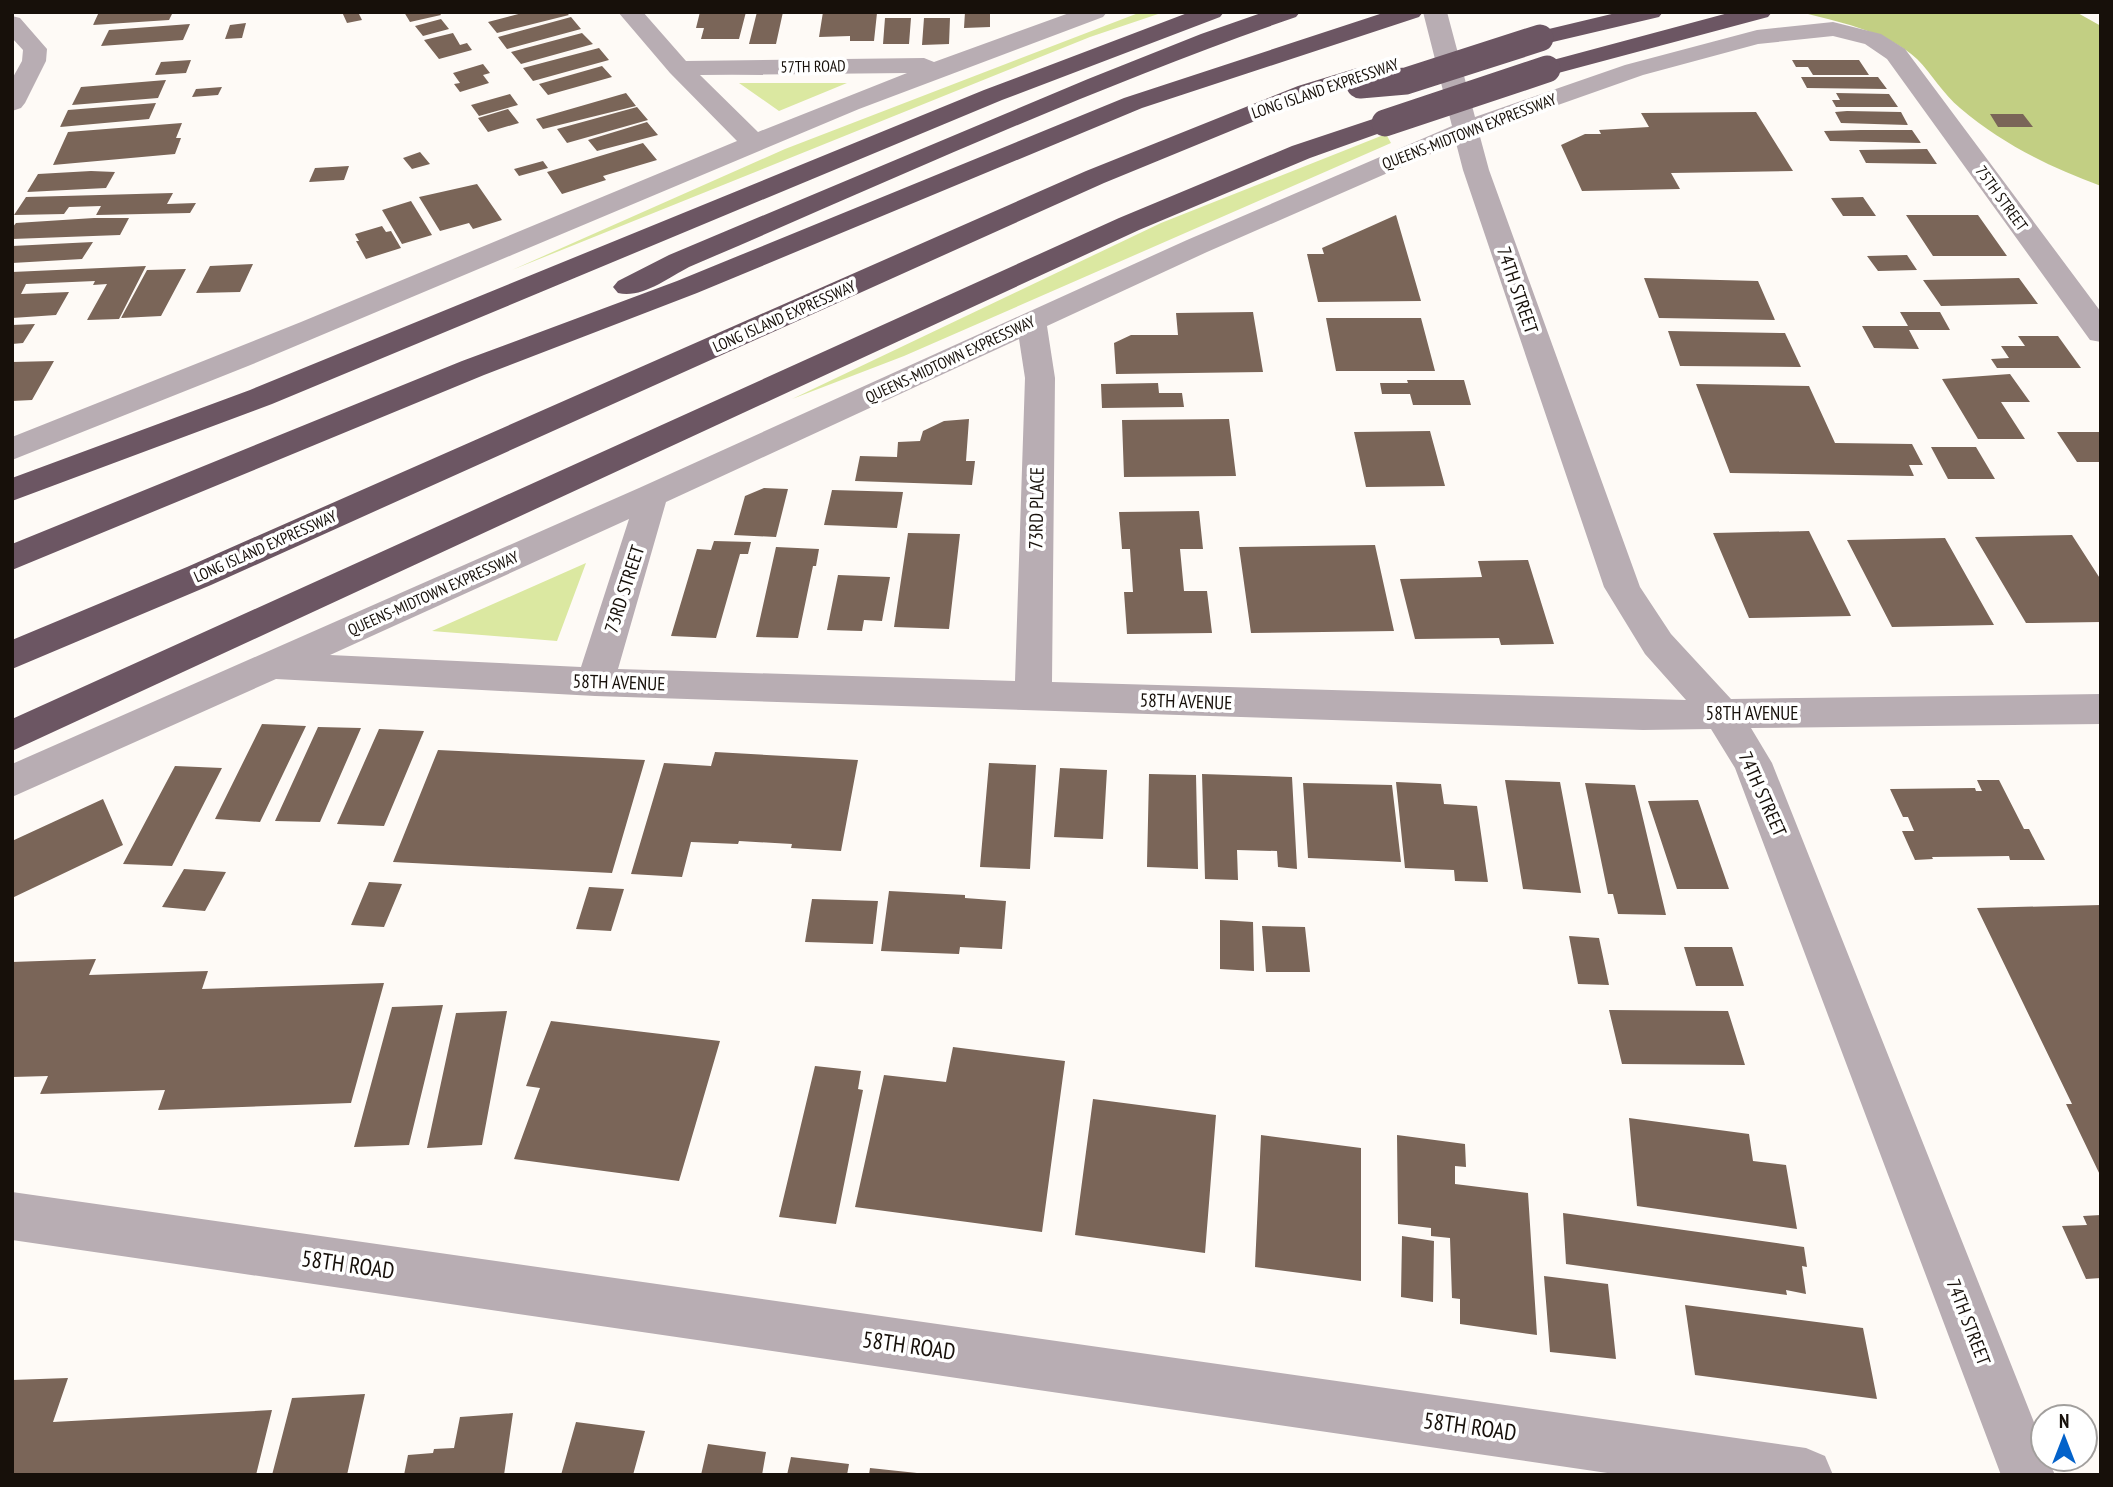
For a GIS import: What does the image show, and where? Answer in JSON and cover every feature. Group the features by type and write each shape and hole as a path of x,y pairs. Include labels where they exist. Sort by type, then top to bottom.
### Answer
{"highway":[{"path":"12,490 285,387 1016,86 1212,12"},
{"path":"473,368 679,261 1109,79 1209,39 1288,12"},
{"path":"12,558 473,368 687,287 1133,103 1411,12"},
{"path":"1538,29 1568,12"},
{"path":"1538,29 1651,12"},
{"path":"12,736 1129,224 1290,157 1547,69 1760,12"},
{"name":"LONG ISLAND EXPRESSWAY","path":"12,655 199,576 1094,177 1307,91 1358,80 1406,81 1538,29"}],"street":[{"path":"630,12 680,68 754,143"},
{"path":"12,449 301,334 754,143 947,65 1032,23 1095,12"},
{"name":"74TH STREET","path":"1435,12 1464,130 1480,182 1622,587 1658,644 1720,712 1753,762 2028,1475"},
{"path":"12,23 35,49 34,61 12,103"},
{"name":"QUEENS-MIDTOWN EXPRESSWAY","path":"12,780 651,496 1031,321 1464,130 1634,70 1757,37 1833,29 1873,39 1896,54 1904,63"},
{"name":"75TH STREET","path":"1904,63 2101,333"},
{"name":"57TH ROAD","path":"680,68 947,65"},
{"name":"73RD PLACE","path":"1031,321 1040,378 1033,696"},
{"name":"73RD STREET","path":"594,682 644,528 651,496"},
{"name":"58TH AVENUE","path":"271,666 594,682 1605,714 2101,709"},
{"name":"58TH ROAD","path":"12,1216 1805,1475"}],"green space":[{"path":"1141,12 1164,12 1090,37 512,270 785,149"},
{"path":"2076,12 2101,26 2101,186 2063,171 1993,133 1954,102 1917,59 1893,42 1866,30 1808,14"},
{"path":"739,83 847,83 779,111"},
{"path":"1386,134 1391,143 904,356 792,399 1161,223"},
{"path":"586,563 557,641 432,631"}],"building":[{"path":"99,12 173,12 169,20 93,25"},
{"path":"342,12 358,12 362,20 347,23"},
{"path":"404,12 439,12 441,15 410,22"},
{"path":"526,12 566,12 569,15 497,33 488,22"},
{"path":"700,12 746,12 739,39 701,39 704,28 696,28"},
{"path":"757,12 783,12 776,44 749,44"},
{"path":"823,12 877,13 874,41 850,41 850,36 819,37"},
{"path":"965,12 990,12 990,27 964,28"},
{"path":"571,17 581,29 507,49 498,37"},
{"path":"885,18 911,18 909,44 883,44"},
{"path":"924,18 950,18 949,44 922,45"},
{"path":"441,19 449,29 423,36 415,26"},
{"path":"246,23 242,38 225,39 230,25"},
{"path":"190,24 183,40 101,46 109,30"},
{"path":"453,33 460,45 467,43 472,50 439,59 424,40"},
{"path":"582,33 593,44 521,64 511,52"},
{"path":"599,48 609,60 533,81 523,68"},
{"path":"191,60 186,73 155,75 161,62"},
{"path":"1792,60 1859,60 1869,75 1813,75 1808,67 1796,67"},
{"path":"483,64 490,73 483,75 489,83 460,92 454,84 460,83 453,73"},
{"path":"602,66 612,77 548,95 539,84"},
{"path":"1801,77 1878,77 1887,89 1807,88"},
{"path":"166,80 158,98 72,105 81,87"},
{"path":"222,87 218,95 192,97 196,89"},
{"path":"626,93 636,106 543,129 536,119"},
{"path":"1836,93 1889,94 1898,107 1836,107 1832,100 1840,100"},
{"path":"510,94 518,105 479,116 471,105"},
{"path":"156,103 149,119 60,127 68,110"},
{"path":"637,107 648,120 567,143 557,129"},
{"path":"508,109 519,123 488,132 478,118"},
{"path":"1756,112 1793,171 1671,173 1680,189 1582,191 1561,145 1585,134 1601,134 1599,130 1649,127 1641,113"},
{"path":"1835,112 1901,112 1908,125 1841,123"},
{"path":"1990,114 2023,114 2033,127 1998,127"},
{"path":"647,122 658,135 597,151 588,140"},
{"path":"182,123 176,138 181,138 175,154 53,165 68,132"},
{"path":"1912,130 1921,143 1830,141 1824,131"},
{"path":"643,143 657,160 603,176 606,180 562,194 547,172"},
{"path":"1927,149 1937,164 1866,163 1859,150"},
{"path":"420,152 430,164 412,169 403,158"},
{"path":"543,161 548,168 519,176 514,169"},
{"path":"349,166 344,180 309,182 315,168"},
{"path":"115,172 106,188 27,192 38,174"},
{"path":"477,184 502,220 473,229 469,223 440,231 419,197"},
{"path":"173,193 167,204 196,203 190,213 96,215 101,206 69,207 64,214 14,215 26,197"},
{"path":"1863,197 1876,216 1843,216 1831,198"},
{"path":"411,201 432,235 402,244 382,210"},
{"path":"1396,215 1421,301 1318,302 1307,254 1324,254 1322,248"},
{"path":"1906,215 1978,215 2007,256 1933,256"},
{"path":"129,218 120,235 12,239 12,228 16,223"},
{"path":"382,226 386,232 391,231 401,248 366,259 355,234"},
{"path":"93,242 82,259 12,263 12,246"},
{"path":"1907,255 1917,270 1878,271 1867,256"},
{"path":"253,264 240,292 196,293 210,266"},
{"path":"146,266 119,319 87,320 107,284 93,285 95,281 26,284 21,294 69,292 56,315 12,318 12,272"},
{"path":"186,269 161,316 121,318 147,270"},
{"path":"1644,278 1758,281 1775,320 1659,318"},
{"path":"2019,278 2038,304 1941,306 1923,280"},
{"path":"1253,312 1263,372 1116,374 1114,343 1131,335 1178,335 1176,313"},
{"path":"1900,312 1940,312 1950,330 1909,330 1919,349 1874,348 1862,326 1908,326"},
{"path":"1326,318 1421,318 1435,371 1336,371"},
{"path":"35,324 23,343 12,344 12,325"},
{"path":"1668,331 1785,333 1801,367 1680,366"},
{"path":"2018,336 2058,336 2081,368 1997,368 1991,359 2009,358 2001,346 2025,346"},
{"path":"54,361 32,400 12,401 12,362"},
{"path":"2010,374 2030,402 2001,402 2025,439 1978,439 1942,379"},
{"path":"1407,380 1464,380 1471,405 1413,405 1410,394 1382,394 1380,383 1408,383"},
{"path":"1158,383 1159,393 1182,393 1184,407 1102,408 1101,384"},
{"path":"1696,384 1809,386 1835,443 1912,444 1923,465 1909,465 1914,476 1730,473"},
{"path":"969,419 966,461 975,461 972,485 855,481 860,456 897,457 898,442 920,441 923,431 944,421"},
{"path":"1229,419 1236,476 1124,477 1122,420"},
{"path":"1430,431 1445,486 1366,487 1354,432"},
{"path":"2057,432 2101,432 2101,462 2077,462"},
{"path":"1931,447 1976,447 1995,479 1948,479"},
{"path":"764,488 788,489 776,537 734,535 745,496"},
{"path":"832,490 903,492 897,528 824,525"},
{"path":"1199,511 1203,549 1180,549 1184,591 1207,591 1212,633 1127,634 1124,592 1133,592 1130,549 1122,549 1119,512"},
{"path":"1809,531 1851,616 1749,618 1713,533"},
{"path":"908,533 960,534 949,629 894,627"},
{"path":"2072,535 2101,580 2101,622 2026,623 1975,537"},
{"path":"1945,538 1994,625 1892,627 1847,540"},
{"path":"714,541 751,542 748,554 740,554 716,638 671,636 697,549 711,550"},
{"path":"1375,545 1394,631 1251,633 1239,547"},
{"path":"776,547 819,549 798,638 756,637"},
{"path":"1528,560 1554,644 1501,645 1499,638 1415,639 1400,579 1482,577 1478,561"},
{"path":"838,575 890,577 882,621 864,620 862,631 827,630"},
{"path":"262,724 306,726 260,822 215,819"},
{"path":"318,727 361,728 320,822 275,821"},
{"path":"379,729 424,731 384,826 337,824"},
{"path":"438,750 645,760 612,873 393,862"},
{"path":"715,752 858,760 841,851 791,848 792,844 691,842 682,877 631,874 664,763 711,766"},
{"path":"989,763 1036,765 1030,869 980,867"},
{"path":"175,766 222,768 172,866 123,864"},
{"path":"1060,768 1107,770 1103,839 1054,837"},
{"path":"1149,774 1196,775 1198,869 1147,867"},
{"path":"1202,774 1292,777 1297,869 1278,867 1277,851 1237,850 1238,880 1205,879"},
{"path":"1505,780 1560,782 1581,893 1523,889"},
{"path":"1977,780 1999,780 2024,829 2029,829 2045,860 2010,860 2009,856 1932,857 1933,859 1915,860 1902,831 1914,831 1908,817 1903,817 1890,789 1975,788 1976,791 1982,791"},
{"path":"1396,782 1441,784 1444,804 1477,806 1488,882 1455,881 1454,870 1405,868"},
{"path":"1303,783 1392,785 1401,862 1308,858"},
{"path":"1585,783 1635,785 1666,915 1618,914 1613,894 1608,894"},
{"path":"103,799 123,845 12,898 12,841"},
{"path":"1698,800 1729,889 1677,889 1648,801"},
{"path":"184,869 226,872 205,911 162,907"},
{"path":"369,882 402,884 384,927 351,925"},
{"path":"589,887 624,889 611,931 576,929"},
{"path":"889,891 965,895 965,898 1006,901 1002,949 960,947 959,954 881,951"},
{"path":"812,899 878,901 873,944 805,942"},
{"path":"2101,905 2101,1177 2066,1104 2072,1104 1977,908"},
{"path":"1220,920 1253,922 1254,971 1220,969"},
{"path":"1262,926 1305,927 1310,972 1266,972"},
{"path":"1569,936 1599,938 1609,985 1578,984"},
{"path":"1684,947 1732,947 1744,986 1696,986"},
{"path":"96,959 89,975 208,971 202,989 384,983 351,1103 158,1110 165,1090 40,1094 48,1076 12,1077 12,962"},
{"path":"443,1005 409,1145 354,1147 392,1007"},
{"path":"1609,1010 1728,1011 1745,1065 1622,1064"},
{"path":"507,1011 482,1145 427,1148 456,1013"},
{"path":"551,1021 720,1041 679,1181 514,1159 540,1088 526,1086"},
{"path":"953,1047 1065,1061 1042,1232 855,1207 884,1075 946,1082"},
{"path":"815,1066 861,1071 858,1089 863,1090 836,1224 779,1217"},
{"path":"1093,1099 1216,1115 1205,1253 1075,1235"},
{"path":"1629,1118 1749,1134 1753,1161 1786,1165 1797,1229 1637,1206"},
{"path":"1261,1135 1361,1148 1361,1281 1255,1267"},
{"path":"1397,1135 1465,1144 1466,1167 1455,1166 1455,1184 1528,1193 1537,1335 1460,1324 1460,1299 1452,1298 1450,1238 1431,1236 1431,1228 1398,1224"},
{"path":"1563,1213 1804,1247 1807,1267 1802,1266 1806,1294 1786,1290 1787,1295 1566,1264"},
{"path":"2101,1215 2101,1278 2086,1279 2062,1226 2087,1225 2083,1216"},
{"path":"1402,1236 1434,1241 1433,1302 1401,1297"},
{"path":"1544,1276 1608,1284 1616,1359 1550,1352"},
{"path":"1685,1305 1863,1328 1877,1399 1695,1375"},
{"path":"68,1378 53,1422 272,1410 256,1475 12,1475 12,1380"},
{"path":"365,1394 347,1475 272,1475 292,1398"},
{"path":"513,1413 504,1475 404,1475 408,1455 454,1448 460,1417"},
{"path":"576,1422 645,1431 633,1475 561,1475"},
{"path":"708,1444 766,1452 762,1475 701,1475"},
{"path":"791,1457 849,1464 847,1475 787,1475"},
{"path":"870,1468 917,1473 917,1475 869,1475"}]}
